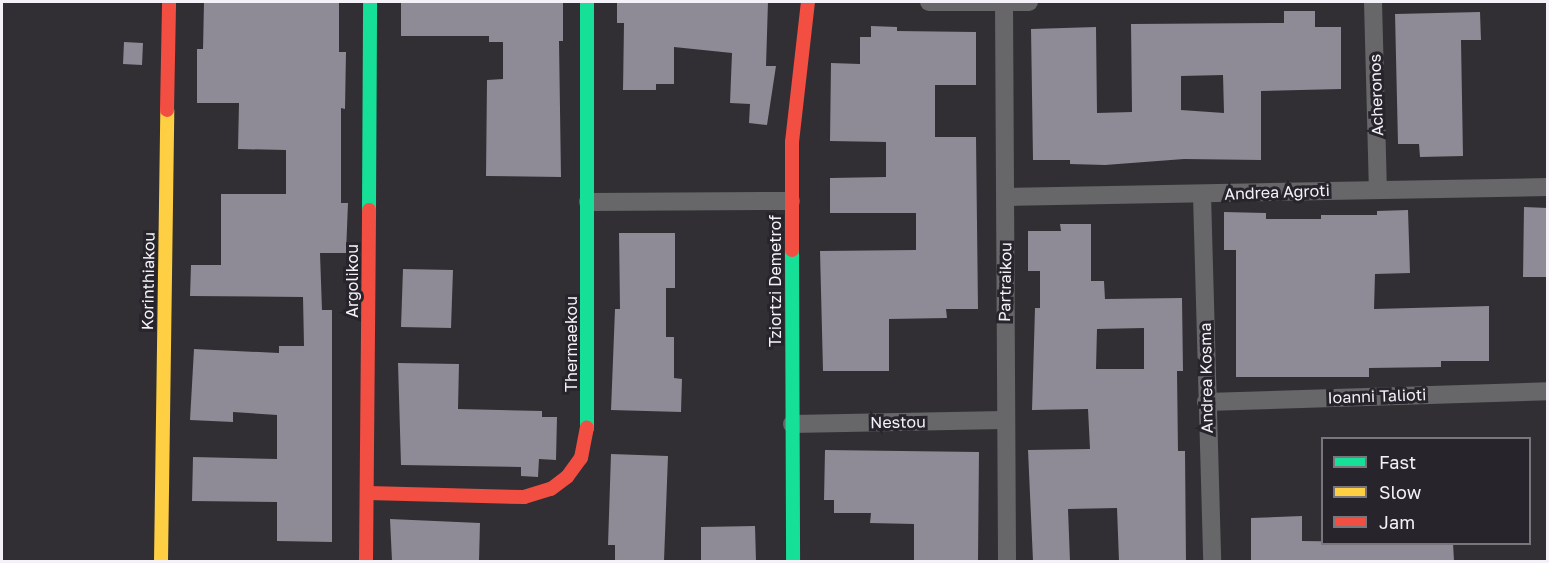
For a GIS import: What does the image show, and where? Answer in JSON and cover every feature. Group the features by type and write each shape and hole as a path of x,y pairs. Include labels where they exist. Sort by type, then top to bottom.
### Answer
{"street":[{"name":"Korinthiakou","path":"161,561 169,2"},
{"name":"Argolikou","path":"366,561 370,2"},
{"name":"Thermaekou","path":"368,493 524,497 551,489 567,477 581,458 587,438 587,2"},
{"name":"Tziortzi Demetrof","path":"793,561 792,142 808,2"},
{"path":"929,2 1029,2"},
{"name":"Partraikou","path":"1004,2 1006,197 1004,420 1007,561"},
{"name":"Acheronos","path":"1373,2 1378,189"},
{"name":"Andrea Agroti","path":"1006,197 1548,187"},
{"name":"Andrea Kosma","path":"1202,195 1212,561"},
{"path":"588,202 791,201"},
{"name":"Ioanni Talioti","path":"1206,402 1548,391"},
{"name":"Nestou","path":"792,424 1004,420"}],"building":[{"path":"204,2 339,2 339,52 346,52 345,109 341,108 341,203 348,203 346,253 320,253 322,310 332,310 332,542 277,541 277,502 192,501 193,457 277,459 277,415 233,412 233,422 190,420 194,349 279,353 279,346 304,346 303,297 190,296 191,265 221,265 221,194 286,194 286,150 238,149 239,103 197,103 197,49 203,49"},
{"path":"401,2 563,2 563,41 559,41 561,177 486,176 487,80 503,79 503,42 489,42 489,36 401,36"},
{"path":"617,2 768,2 766,66 776,66 767,125 749,123 750,104 730,103 732,53 674,47 674,84 656,84 656,90 623,90 624,23 617,23"},
{"path":"1284,11 1315,11 1315,27 1341,27 1341,89 1261,91 1261,160 1184,159 1105,165 1070,164 1070,160 1033,160 1031,29 1096,27 1097,113 1132,112 1131,24 1284,23","holes":["1223,75 1224,113 1181,110 1181,76"]},
{"path":"1480,12 1481,40 1461,40 1463,156 1420,157 1419,144 1398,144 1395,14"},
{"path":"871,26 897,27 897,31 976,32 976,85 935,85 935,137 976,137 978,309 946,309 947,318 889,319 889,371 823,371 820,251 916,250 916,213 830,213 830,178 886,177 886,142 830,141 831,63 860,64 860,37 871,37"},
{"path":"124,42 143,43 142,65 123,64"},
{"path":"1524,207 1548,208 1548,277 1523,277"},
{"path":"1408,210 1410,273 1375,274 1374,309 1489,306 1489,361 1441,361 1441,367 1369,368 1369,377 1236,377 1236,250 1224,250 1224,212 1266,213 1266,219 1321,219 1321,215 1377,215 1377,211"},
{"path":"1060,224 1091,224 1091,281 1104,281 1105,299 1182,298 1183,371 1177,371 1178,451 1185,451 1186,561 1119,561 1117,508 1068,509 1070,561 1033,561 1028,450 1090,449 1088,409 1032,410 1035,308 1040,308 1040,271 1028,271 1028,231 1061,231","holes":["1144,328 1144,369 1096,369 1097,329"]},
{"path":"619,233 675,233 675,288 666,288 666,337 674,337 674,378 682,379 681,412 611,410 615,309 620,309"},
{"path":"403,269 453,270 451,328 401,327"},
{"path":"398,363 459,364 458,409 542,411 542,417 557,417 556,460 539,459 538,477 521,476 521,467 401,465"},
{"path":"825,450 979,452 978,561 914,561 914,524 870,523 871,513 834,513 834,500 824,500"},
{"path":"611,454 668,456 664,561 615,561 615,545 608,545"},
{"path":"1302,516 1302,541 1321,541 1321,545 1453,545 1454,561 1251,561 1251,518"},
{"path":"390,519 480,523 479,561 392,561"},
{"path":"755,526 756,561 701,561 701,527"}],"traffic: fast":[{"path":"369,210 370,2"},
{"path":"587,2 587,428"},
{"path":"792,250 793,562"}],"traffic: slow":[{"path":"161,562 167,110"}],"traffic: jam":[{"path":"167,110 169,2"},
{"path":"792,250 792,142 808,2"},
{"path":"366,562 369,210"},
{"path":"368,493 524,497 551,489 567,477 581,458 587,428"}]}
